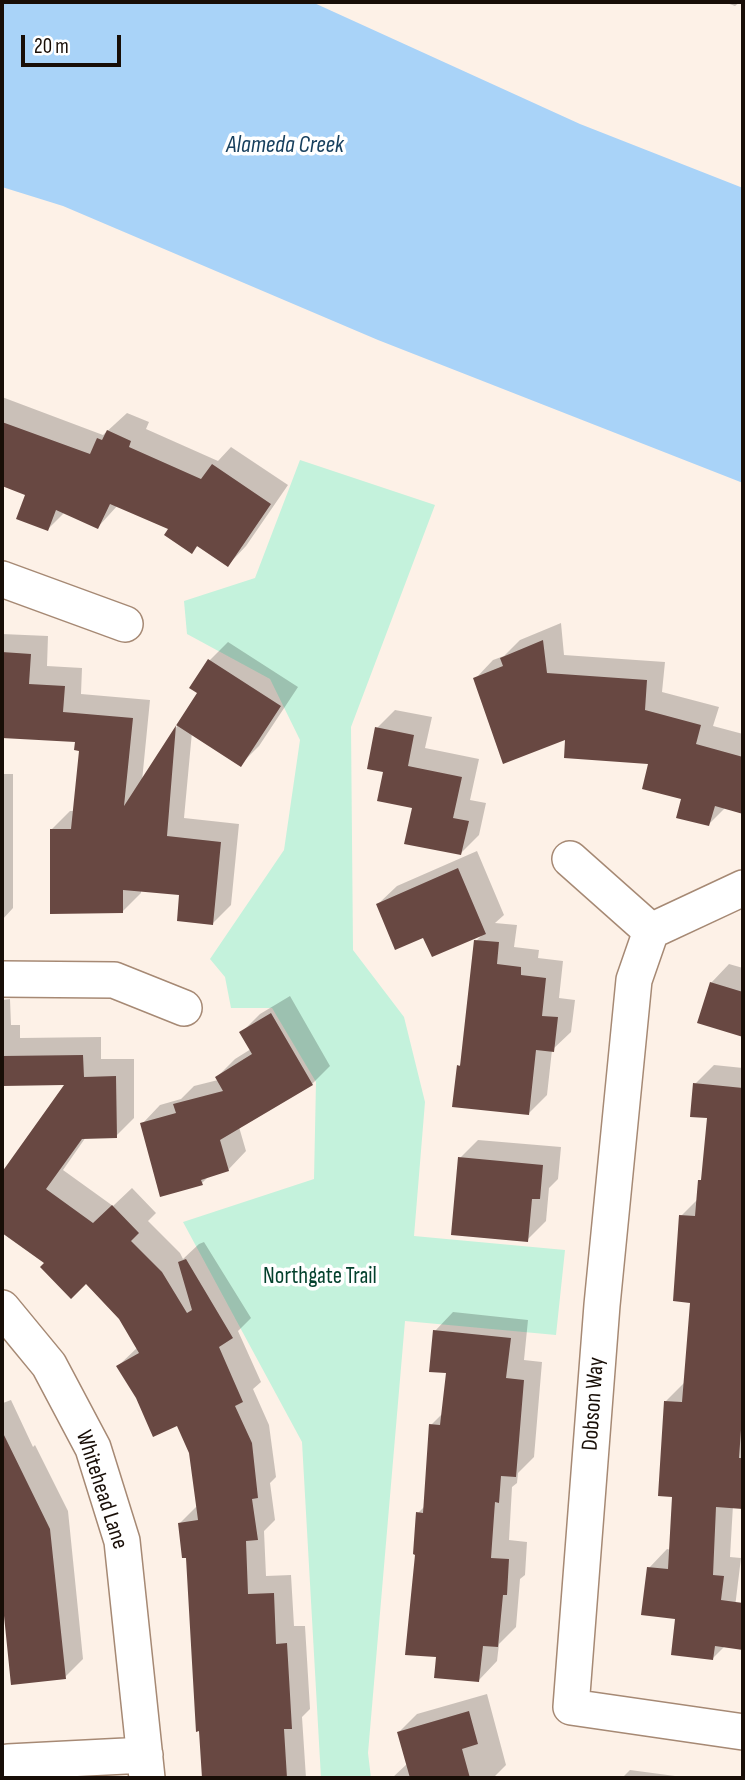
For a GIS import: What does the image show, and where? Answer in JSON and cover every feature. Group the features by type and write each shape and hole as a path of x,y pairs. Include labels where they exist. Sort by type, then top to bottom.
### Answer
{"street":[{"path":"2,579 125,624"},
{"path":"570,859 651,931 743,888"},
{"name":"Dobson Way","path":"651,931 634,980 602,1306 570,1707 743,1732"},
{"path":"2,979 114,980 184,1008"},
{"name":"Whitehead Lane","path":"2,1308 49,1364 93,1448 122,1541 146,1766"},
{"path":"8,1762 146,1766"}],"green space":[{"name":"Northgate Trail","path":"300,460 435,505 351,727 353,950 404,1017 425,1102 414,1236 565,1250 556,1335 405,1321 368,1753 371,1778 321,1778 302,1442 183,1222 314,1179 316,1082 272,1008 231,1008 225,977 210,959 284,850 300,740 270,679 187,634 184,601 255,578"}],"water":[{"name":"Alameda Creek","path":"2,2 312,2 580,124 743,188 743,483 378,340 63,206 2,187"}],"building":[{"path":"2,422 90,454 97,438 102,440 107,430 131,441 129,447 201,479 212,464 271,504 228,567 197,546 192,554 164,535 168,529 110,504 98,529 56,510 48,531 16,519 25,495 2,486"},
{"path":"543,640 547,673 647,680 645,710 701,725 696,744 743,757 743,814 715,806 709,826 676,818 681,799 642,789 648,764 564,758 565,740 503,764 473,678 503,666 500,658"},
{"path":"2,652 31,654 29,684 65,686 63,712 133,718 124,806 176,726 167,836 221,842 213,925 177,921 179,895 123,890 123,913 50,914 50,829 71,829 79,751 74,750 75,742 2,738"},
{"path":"208,659 281,706 241,767 176,725 197,693 189,688"},
{"path":"375,727 414,735 408,766 462,777 453,818 469,821 461,855 404,844 412,808 377,801 383,772 367,769"},
{"path":"458,868 486,934 432,957 423,938 395,950 376,904"},
{"path":"474,940 499,942 497,964 521,967 521,975 546,978 542,1016 558,1017 554,1052 536,1050 529,1115 452,1107 457,1065 460,1066"},
{"path":"710,982 743,992 743,1037 697,1023"},
{"path":"271,1013 313,1085 220,1140 229,1171 201,1180 203,1185 160,1197 140,1123 176,1113 173,1104 223,1091 215,1077 252,1054 239,1032"},
{"path":"83,1055 84,1077 116,1076 117,1138 82,1139 46,1189 93,1223 112,1205 139,1233 131,1241 162,1272 187,1313 192,1310 178,1262 186,1259 233,1338 219,1347 243,1402 235,1406 252,1443 258,1498 252,1499 258,1540 246,1541 248,1594 274,1593 276,1644 287,1643 292,1729 284,1729 287,1778 202,1778 199,1731 196,1732 186,1558 182,1558 178,1523 198,1520 189,1453 177,1426 153,1437 136,1398 116,1366 139,1353 119,1319 86,1284 71,1299 40,1267 44,1263 2,1233 2,1172 64,1085 2,1086 2,1056"},
{"path":"693,1083 743,1088 743,1402 739,1458 743,1458 743,1509 716,1507 713,1575 724,1576 721,1600 743,1603 743,1650 715,1646 713,1660 671,1655 675,1619 641,1615 647,1567 668,1569 672,1497 658,1496 664,1401 682,1402 690,1303 673,1301 679,1215 695,1216 707,1118 690,1117"},
{"path":"458,1157 543,1165 540,1199 532,1199 528,1242 451,1235"},
{"path":"433,1330 511,1338 506,1378 524,1380 516,1477 501,1476 499,1503 495,1502 491,1558 509,1559 507,1595 503,1595 498,1647 483,1646 479,1682 434,1678 436,1657 405,1655 415,1555 416,1512 423,1513 429,1424 440,1425 446,1373 429,1372"},
{"path":"2,1431 50,1529 66,1679 11,1685 2,1596"},
{"path":"469,1711 478,1744 462,1749 470,1778 410,1778 397,1732"}]}
